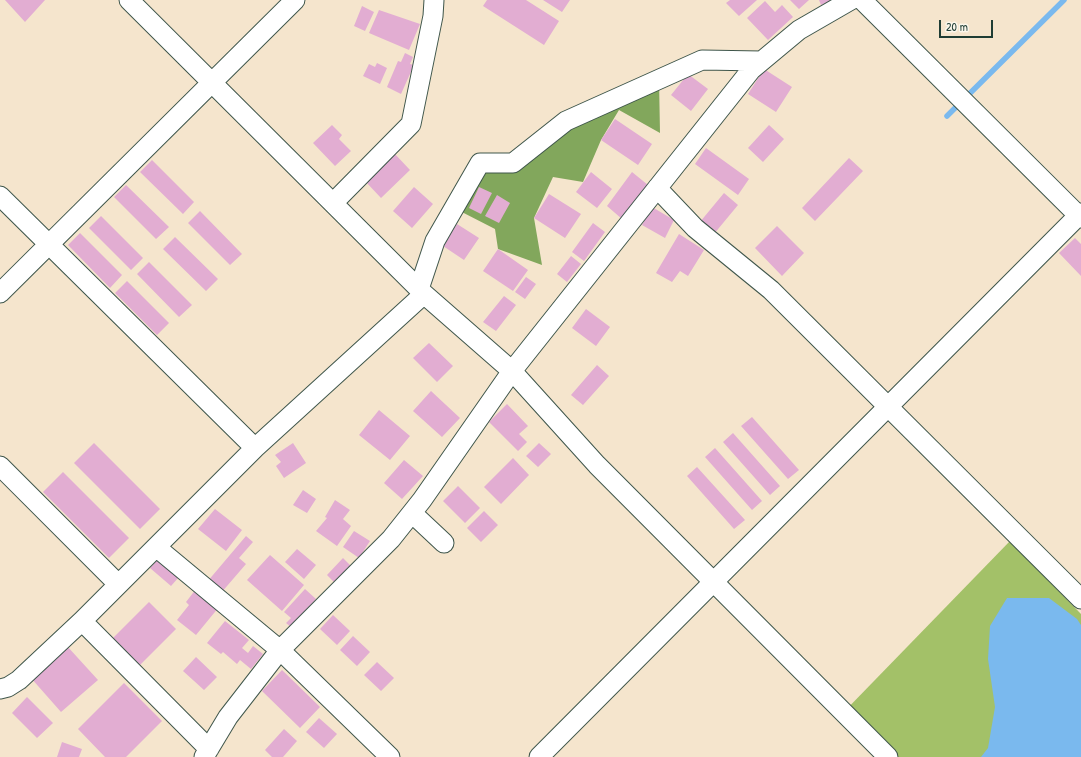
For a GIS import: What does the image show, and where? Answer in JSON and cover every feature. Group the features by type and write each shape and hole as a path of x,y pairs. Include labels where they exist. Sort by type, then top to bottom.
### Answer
{"street":[{"path":"129,0 213,82 422,292 512,371 597,465 888,757"},
{"path":"0,293 295,0"},
{"path":"333,203 411,124 433,16 434,0"},
{"path":"82,621 206,753 228,718 280,650 391,539 412,512 512,371 751,70 799,30 851,0"},
{"path":"539,757 1080,216 862,0"},
{"path":"0,689 8,687 19,680 82,621 255,448 422,292 435,241 480,163 513,163 566,121 702,60 761,61"},
{"path":"656,188 695,228 771,290 1081,598"},
{"path":"0,196 255,448"},
{"path":"0,466 118,584"},
{"path":"412,512 444,543"},
{"path":"156,547 280,650 390,757"}],"green space":[{"path":"659,79 660,133 619,110 601,140 583,182 553,177 534,218 542,265 498,249 495,229 454,208 480,163 513,163"},
{"path":"1010,541 1081,614 1081,757 884,757 839,717"}],"water":[{"path":"1007,598 1049,598 1077,619 1081,625 1081,757 981,757 988,748 995,707 988,659 990,626"}],"building":[{"path":"5,0 45,0 25,22"},
{"path":"487,0 526,0 559,21 544,45 483,6"},
{"path":"543,0 570,0 562,12"},
{"path":"730,0 757,0 739,16 726,3"},
{"path":"790,0 809,0 799,9"},
{"path":"819,0 832,0 821,5"},
{"path":"765,1 775,12 782,5 793,17 768,40 747,18"},
{"path":"362,6 374,12 365,31 354,26"},
{"path":"379,10 420,24 409,50 369,33"},
{"path":"405,53 413,57 410,64 414,65 401,94 387,87 398,61 401,62"},
{"path":"377,63 387,68 380,84 363,76 369,64 375,67"},
{"path":"764,69 792,87 776,112 748,94"},
{"path":"688,74 708,89 691,111 671,95"},
{"path":"615,119 652,144 638,165 601,140"},
{"path":"332,125 342,135 339,139 351,151 335,166 313,143"},
{"path":"769,125 784,139 763,162 748,148"},
{"path":"706,148 749,179 738,195 695,164"},
{"path":"394,153 410,170 381,198 365,181"},
{"path":"849,158 863,171 815,221 802,208"},
{"path":"152,160 194,202 183,214 140,172"},
{"path":"591,172 612,189 597,208 576,192"},
{"path":"632,172 648,185 622,219 607,206"},
{"path":"126,185 169,227 156,239 114,197"},
{"path":"414,187 433,204 412,228 393,211"},
{"path":"479,187 492,193 481,214 469,208"},
{"path":"724,193 738,205 709,240 695,228"},
{"path":"549,194 581,214 565,238 534,218"},
{"path":"497,195 510,203 499,223 485,216"},
{"path":"652,207 674,220 665,238 642,225"},
{"path":"200,211 242,254 230,265 188,223"},
{"path":"101,216 143,258 131,270 89,228"},
{"path":"593,223 605,232 584,261 572,252"},
{"path":"457,224 479,238 464,260 443,246"},
{"path":"777,226 804,253 782,276 755,248"},
{"path":"80,233 122,275 110,288 68,245"},
{"path":"679,234 704,250 688,276 680,271 672,282 656,273"},
{"path":"175,237 218,279 206,291 163,249"},
{"path":"1075,238 1081,244 1081,276 1059,253"},
{"path":"498,249 528,270 513,291 483,271"},
{"path":"571,256 581,264 567,282 557,274"},
{"path":"149,262 192,305 179,317 137,274"},
{"path":"526,277 536,284 525,299 515,292"},
{"path":"127,281 169,323 157,335 115,293"},
{"path":"504,296 516,305 496,331 483,322"},
{"path":"586,309 610,327 596,346 572,328"},
{"path":"429,343 453,366 437,382 413,358"},
{"path":"597,365 609,376 583,405 571,395"},
{"path":"431,391 460,418 442,437 413,411"},
{"path":"507,404 528,426 519,434 527,442 518,451 489,422"},
{"path":"379,410 410,436 390,460 359,435"},
{"path":"752,417 799,470 788,479 741,426"},
{"path":"733,433 780,486 770,495 723,442"},
{"path":"94,443 160,509 140,529 74,463"},
{"path":"293,443 306,463 284,478 276,466 281,462 275,455"},
{"path":"539,443 551,454 538,467 526,456"},
{"path":"715,448 762,501 752,510 705,457"},
{"path":"513,458 529,475 501,504 484,487"},
{"path":"404,460 423,476 402,499 384,483"},
{"path":"697,467 745,520 734,529 687,476"},
{"path":"63,472 129,538 109,558 43,492"},
{"path":"458,486 480,508 465,523 443,501"},
{"path":"303,490 316,499 307,513 293,505"},
{"path":"335,500 350,510 343,519 351,526 337,546 316,531 327,518 325,517"},
{"path":"215,509 242,530 226,551 198,529"},
{"path":"484,511 498,525 481,542 467,528"},
{"path":"354,531 370,541 359,558 343,547"},
{"path":"246,536 253,542 239,558 246,564 221,593 207,582"},
{"path":"297,549 316,565 304,579 285,562"},
{"path":"270,555 304,585 282,611 247,580"},
{"path":"343,558 353,568 337,585 327,575"},
{"path":"158,559 179,577 171,586 150,568"},
{"path":"196,589 219,607 196,635 177,620 189,605 186,602"},
{"path":"305,589 316,599 291,627 286,623 291,618 284,612"},
{"path":"149,602 176,629 140,665 113,638"},
{"path":"333,615 350,631 337,645 320,629"},
{"path":"225,621 249,640 242,648 248,653 253,646 263,654 251,669 240,660 237,664 223,652 221,654 207,643"},
{"path":"353,636 370,652 357,666 340,650"},
{"path":"67,646 98,680 61,712 31,678"},
{"path":"196,657 217,677 204,690 183,671"},
{"path":"377,662 394,678 381,691 364,675"},
{"path":"282,670 320,707 300,728 262,691"},
{"path":"124,683 162,721 126,757 105,757 78,729"},
{"path":"27,697 53,723 37,738 12,713"},
{"path":"319,718 337,734 324,748 306,732"},
{"path":"284,729 297,741 283,757 272,757 265,750"},
{"path":"62,742 82,749 79,757 57,757"}],"waterway":[{"path":"947,116 1064,0"}]}
